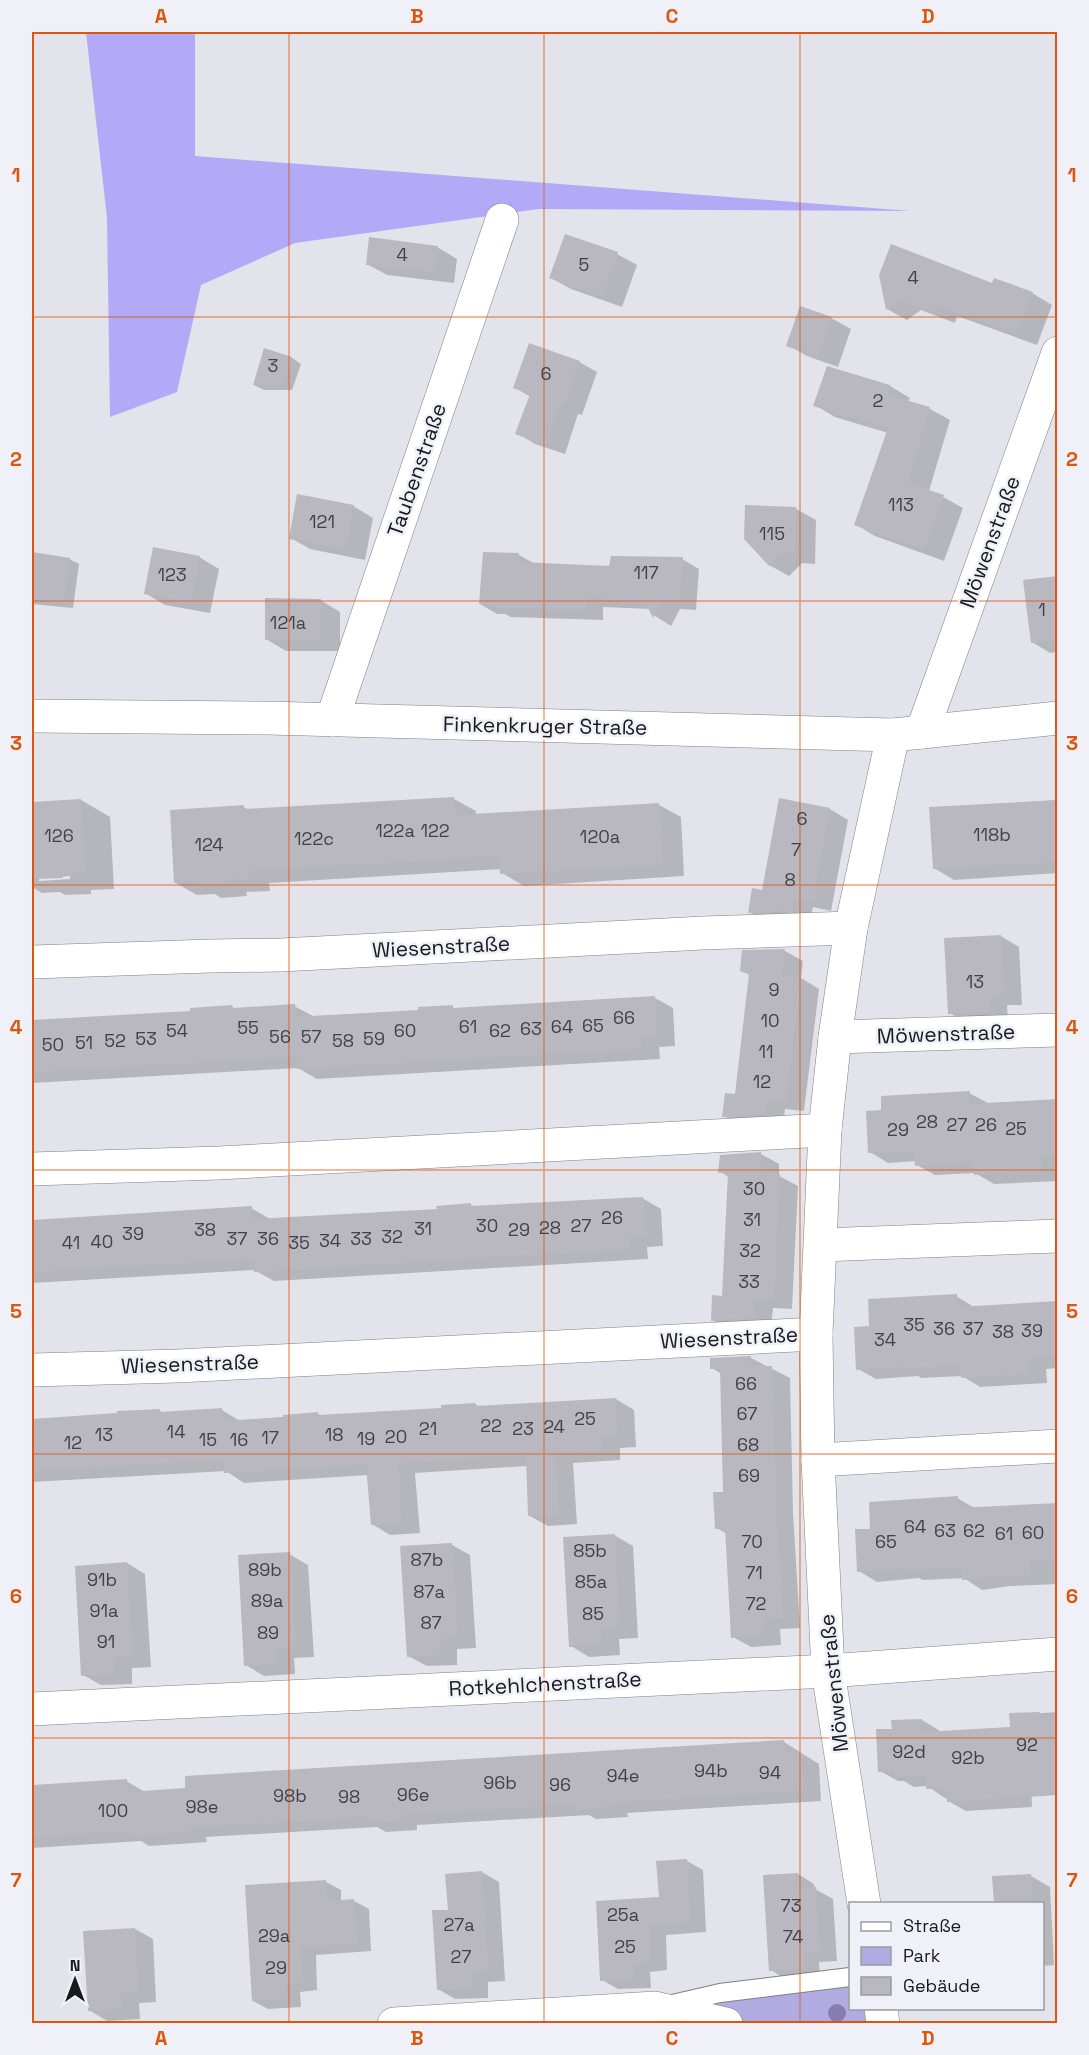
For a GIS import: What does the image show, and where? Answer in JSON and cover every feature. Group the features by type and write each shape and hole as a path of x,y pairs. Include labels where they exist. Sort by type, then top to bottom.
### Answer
{"street":[{"name":"Taubenstraße","path":"332,720 502,220"},
{"name":"Möwenstraße","path":"864,1902 828,1671 818,1460 816,1334 825,1130 835,1037 851,928 908,734 1058,352"},
{"name":"Finkenkruger Straße","path":"32,716 332,720 908,734 1058,718"},
{"name":"Wiesenstraße","path":"32,962 281,955 703,933 851,928"},
{"name":"Möwenstraße","path":"835,1037 1058,1030"},
{"path":"32,1169 219,1163 825,1130"},
{"path":"821,1245 1058,1236"},
{"name":"Wiesenstraße","path":"32,1370 178,1366 816,1334"},
{"path":"818,1460 1058,1446"},
{"name":"Rotkehlchenstraße","path":"32,1709 828,1671 1058,1654"},
{"path":"394,2024 655,2008 726,2024"}],"lane":[{"path":"655,2008 720,1993 849,1977"}],"green space":[{"path":"849,1977 849,2010 881,2010 883,2023 726,2023 683,2014 720,1993"}],"shaded area":[{"path":"86,32 195,32 195,156 911,211 538,209 295,243 201,285 177,392 110,417 107,218"}],"building":[{"path":"565,234 618,252 602,297 549,278"},
{"path":"369,237 438,246 435,272 366,265"},
{"path":"891,244 992,283 994,278 1033,292 1017,334 937,306 935,313 900,300 886,310 879,275"},
{"path":"800,306 832,317 818,357 786,346"},
{"path":"529,343 580,361 564,406 560,405 546,445 515,434 530,394 513,388"},
{"path":"264,348 292,357 283,385 253,385"},
{"path":"827,366 890,385 888,395 930,407 908,483 944,495 924,550 854,525 888,428 813,406"},
{"path":"297,494 354,505 346,549 289,539"},
{"path":"745,505 796,507 795,553 782,553 769,566 744,539"},
{"path":"153,547 200,556 191,603 144,594"},
{"path":"32,552 70,558 64,603 32,599"},
{"path":"483,552 519,553 519,562 609,566 611,556 683,557 680,601 663,600 653,618 644,600 586,598 586,611 492,608 492,605 479,604"},
{"path":"1058,576 1058,640 1031,643 1023,580"},
{"path":"265,598 321,599 321,641 265,640"},
{"path":"454,797 455,815 659,803 663,865 500,874 499,856 248,871 248,879 225,880 225,884 198,886 197,882 174,883 170,810 244,805 244,809"},
{"path":"779,798 830,808 813,901 795,898 792,911 748,913 752,888 762,890"},
{"path":"81,799 86,873 63,874 63,878 35,879 35,876 32,876 32,802"},
{"path":"1058,800 1058,862 933,869 929,807"},
{"path":"1001,935 1004,995 990,996 990,1012 948,1014 944,938"},
{"path":"785,949 782,975 801,977 786,1102 767,1100 765,1114 722,1117 725,1093 735,1094 749,974 740,971 742,950"},
{"path":"655,996 657,1035 641,1037 642,1049 297,1069 296,1057 32,1072 32,1020 190,1011 190,1008 232,1005 233,1008 295,1004 296,1017 418,1010 418,1007 453,1005 453,1008"},
{"path":"970,1091 970,1104 1058,1099 1058,1155 1042,1156 1042,1170 974,1175 973,1162 915,1166 914,1152 868,1153 866,1111 881,1110 881,1096"},
{"path":"761,1152 761,1173 780,1174 774,1300 755,1299 754,1318 711,1321 712,1295 722,1296 728,1173 718,1173 720,1155"},
{"path":"643,1197 645,1236 629,1237 629,1249 254,1272 253,1259 32,1272 32,1220 252,1206 252,1219 437,1209 436,1206 471,1203 471,1206"},
{"path":"957,1294 957,1307 1058,1301 1058,1357 1028,1359 1030,1374 961,1378 960,1365 856,1370 854,1327 869,1326 868,1299"},
{"path":"751,1356 750,1366 772,1366 776,1502 783,1618 763,1619 764,1635 731,1638 725,1528 715,1529 713,1492 723,1492 720,1369 710,1369 710,1358"},
{"path":"616,1398 618,1437 602,1438 603,1451 555,1453 559,1515 528,1516 526,1455 398,1463 402,1524 371,1525 366,1465 224,1473 223,1460 32,1471 32,1419 117,1413 117,1411 160,1409 160,1412 222,1408 223,1421 318,1412 318,1415 441,1408 441,1405 475,1403 476,1406"},
{"path":"958,1496 958,1508 1058,1503 1058,1560 1030,1561 1031,1577 962,1580 961,1568 857,1572 855,1529 870,1529 869,1502"},
{"path":"615,1534 620,1628 601,1629 602,1645 569,1647 563,1537"},
{"path":"452,1543 458,1638 439,1639 439,1655 407,1657 400,1546"},
{"path":"290,1552 296,1647 276,1648 276,1664 244,1666 238,1555"},
{"path":"127,1562 133,1657 114,1658 114,1674 81,1676 75,1566"},
{"path":"1040,1712 1041,1720 1058,1719 1058,1795 947,1802 946,1788 926,1789 925,1776 895,1777 894,1771 878,1772 876,1729 892,1729 891,1720 922,1719 923,1732 1010,1727 1009,1713"},
{"path":"784,1740 785,1753 801,1752 804,1791 610,1803 610,1807 576,1810 576,1805 399,1815 399,1820 382,1822 366,1822 366,1817 189,1828 189,1832 129,1836 129,1831 32,1837 32,1785 127,1779 128,1792 185,1788 185,1776"},
{"path":"687,1859 691,1923 650,1926 651,1962 634,1963 635,1979 600,1981 596,1901 659,1897 656,1861"},
{"path":"482,1871 488,1971 471,1972 471,1988 437,1990 432,1910 448,1910 445,1874"},
{"path":"798,1873 799,1888 816,1887 820,1952 803,1953 804,1969 769,1971 763,1875"},
{"path":"1031,1874 1033,1902 994,1902 992,1876"},
{"path":"326,1880 327,1901 354,1899 357,1944 301,1947 303,1983 286,1984 287,1999 252,2001 245,1885"},
{"path":"135,1928 139,1992 121,1993 123,2009 88,2011 83,1931"}]}
